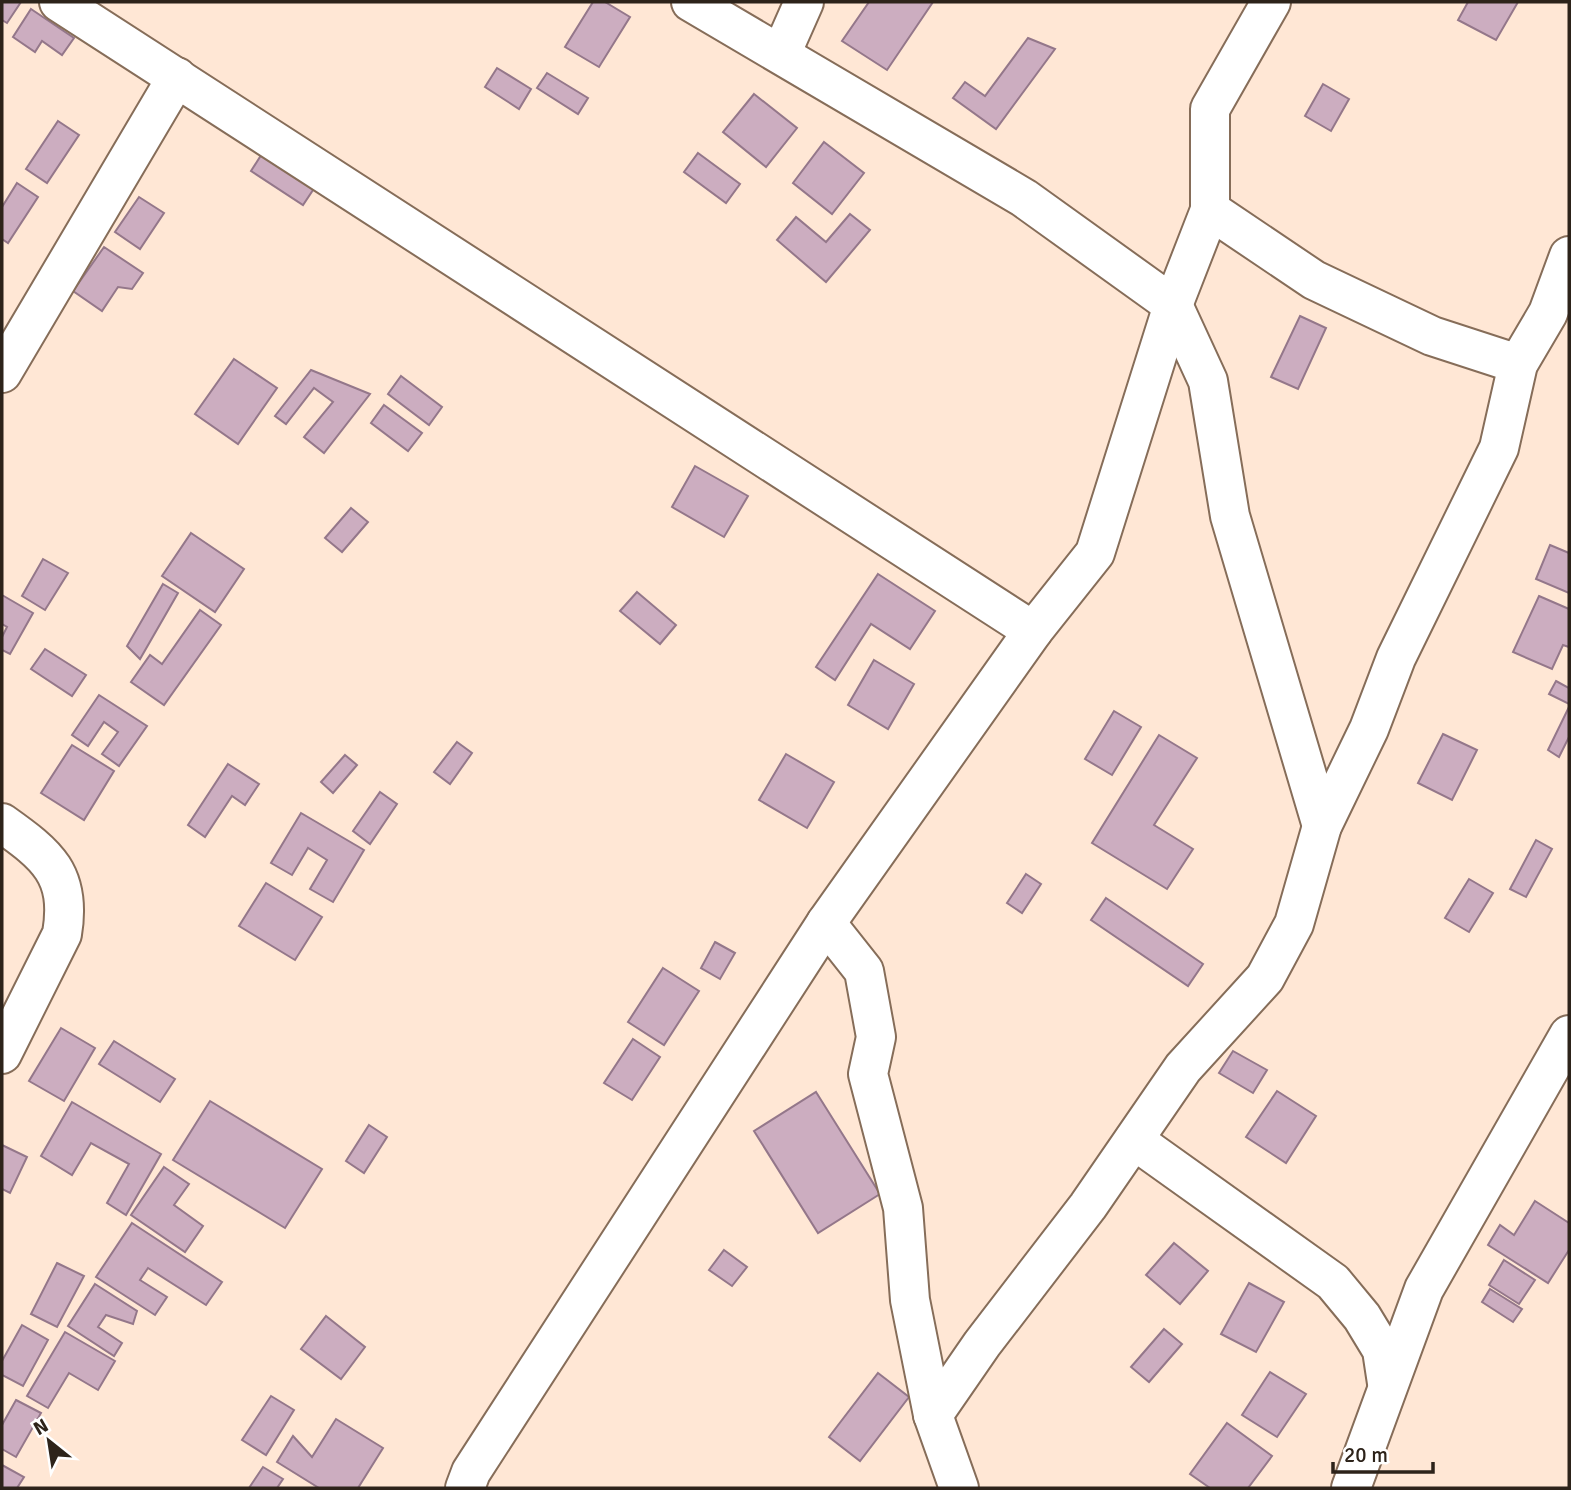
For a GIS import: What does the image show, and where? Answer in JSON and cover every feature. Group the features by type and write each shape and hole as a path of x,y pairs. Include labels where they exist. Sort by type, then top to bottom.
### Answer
{"street":[{"path":"59,2 1033,631"},
{"path":"691,2 1024,198 1172,305 1208,381 1230,516 1322,826"},
{"path":"781,54 804,2"},
{"path":"465,1488 471,1472 826,923 1033,631 1095,553 1172,305 1210,210 1210,109 1271,2"},
{"path":"2,373 177,77"},
{"path":"1210,210 1314,280 1432,336 1518,364"},
{"path":"933,1415 982,1344 1088,1206 1183,1068 1265,978 1294,924 1322,826 1368,729 1396,658 1499,448 1518,364 1559,312 1569,256"},
{"path":"2,823 40,850 53,865 60,881 65,915 62,934 2,1054"},
{"path":"826,923 864,971 876,1037 868,1074 903,1208 910,1300 933,1415 959,1488"},
{"path":"1350,1488 1424,1289 1569,1035"},
{"path":"1133,1140 1333,1282 1362,1317 1382,1350 1387,1383"}],"building":[{"path":"2,2 21,2 7,23 2,20"},
{"path":"593,2 605,2 630,17 599,67 565,47"},
{"path":"869,2 933,2 887,70 842,41"},
{"path":"1468,2 1518,2 1496,40 1458,20"},
{"path":"31,9 74,38 62,55 42,41 35,52 13,37"},
{"path":"1028,38 1055,49 996,129 953,98 965,82 985,96"},
{"path":"497,68 531,89 519,109 485,87"},
{"path":"547,73 588,98 578,114 537,88"},
{"path":"1323,84 1349,99 1331,131 1305,116"},
{"path":"754,94 797,128 766,167 723,132"},
{"path":"58,121 79,135 47,183 26,169"},
{"path":"824,142 864,173 832,214 793,183"},
{"path":"265,149 317,184 303,205 251,171"},
{"path":"698,153 740,184 726,203 684,172"},
{"path":"17,183 38,197 8,243 2,239 2,207"},
{"path":"139,197 164,213 140,249 115,232"},
{"path":"850,214 870,230 826,282 777,240 796,217 826,242"},
{"path":"104,247 143,273 132,289 118,287 102,311 73,291"},
{"path":"1300,316 1326,328 1298,389 1271,377"},
{"path":"234,359 277,388 238,444 195,414"},
{"path":"311,370 370,394 324,453 304,437 333,402 314,388 286,424 275,416"},
{"path":"401,376 442,407 429,425 388,394"},
{"path":"384,405 422,433 408,451 371,423"},
{"path":"695,466 748,496 724,537 672,507"},
{"path":"351,508 368,522 342,552 325,538"},
{"path":"191,533 244,569 215,612 162,576"},
{"path":"1550,545 1569,553 1569,593 1536,579"},
{"path":"43,559 68,573 45,610 22,596"},
{"path":"878,574 935,611 910,649 871,624 835,680 816,667"},
{"path":"163,584 178,593 140,659 127,646"},
{"path":"637,592 676,625 660,644 620,611"},
{"path":"2,595 33,613 10,654 2,650 2,637 7,627 2,624"},
{"path":"1539,596 1569,609 1569,647 1563,645 1552,669 1513,652"},
{"path":"200,610 221,625 164,705 131,682 150,655 162,664"},
{"path":"45,649 86,675 72,696 31,669"},
{"path":"874,660 914,684 888,729 848,705"},
{"path":"1556,681 1569,688 1569,704 1549,694"},
{"path":"99,695 147,726 119,766 102,754 118,732 104,722 88,746 72,735"},
{"path":"1569,707 1569,737 1559,757 1548,750"},
{"path":"1114,711 1141,727 1112,775 1085,759"},
{"path":"1443,734 1477,750 1452,800 1418,783"},
{"path":"1159,735 1197,758 1154,825 1193,849 1167,889 1092,843"},
{"path":"457,742 472,753 450,784 434,772"},
{"path":"72,745 114,771 84,820 41,793"},
{"path":"786,754 834,782 807,828 759,800"},
{"path":"345,755 357,765 333,793 321,782"},
{"path":"228,764 259,784 245,805 232,796 205,837 188,825"},
{"path":"380,792 397,804 370,844 353,831"},
{"path":"301,813 364,850 333,902 310,889 327,860 308,848 292,875 271,863"},
{"path":"1536,840 1552,849 1526,897 1510,889"},
{"path":"1026,874 1041,884 1022,913 1007,903"},
{"path":"1469,879 1493,893 1469,932 1445,918"},
{"path":"266,883 322,917 295,960 239,926"},
{"path":"1106,898 1203,964 1188,986 1091,920"},
{"path":"715,942 735,953 720,979 701,968"},
{"path":"663,968 699,991 664,1045 628,1022"},
{"path":"61,1028 95,1048 64,1101 29,1081"},
{"path":"633,1039 660,1057 632,1100 604,1083"},
{"path":"114,1041 175,1079 160,1102 99,1064"},
{"path":"1233,1051 1267,1070 1253,1093 1219,1073"},
{"path":"1277,1091 1316,1116 1286,1163 1246,1137"},
{"path":"816,1092 880,1194 818,1233 754,1131"},
{"path":"210,1101 322,1169 285,1228 173,1160"},
{"path":"72,1102 161,1154 126,1215 107,1203 129,1164 91,1143 72,1175 41,1156"},
{"path":"369,1125 387,1137 364,1173 346,1161"},
{"path":"2,1145 27,1157 10,1193 2,1189"},
{"path":"164,1167 189,1184 174,1205 203,1226 185,1252 131,1215"},
{"path":"1535,1201 1569,1223 1569,1250 1548,1283 1488,1245 1500,1225 1514,1235"},
{"path":"132,1223 222,1282 206,1305 148,1268 140,1280 167,1297 155,1315 96,1277"},
{"path":"1174,1243 1208,1271 1180,1304 1146,1275"},
{"path":"724,1250 747,1267 732,1286 709,1270"},
{"path":"1504,1260 1535,1280 1519,1304 1489,1285"},
{"path":"57,1263 84,1276 57,1327 31,1314"},
{"path":"1249,1283 1284,1302 1256,1352 1221,1334"},
{"path":"95,1284 137,1311 133,1324 106,1315 98,1327 122,1343 114,1356 68,1326"},
{"path":"1490,1289 1522,1309 1513,1322 1482,1302"},
{"path":"326,1316 365,1347 341,1379 301,1349"},
{"path":"22,1325 48,1340 23,1386 2,1375 2,1361"},
{"path":"1164,1329 1182,1344 1149,1382 1131,1367"},
{"path":"65,1332 115,1361 98,1390 69,1373 48,1408 27,1396"},
{"path":"1270,1372 1306,1394 1277,1437 1242,1415"},
{"path":"878,1373 909,1397 860,1461 829,1437"},
{"path":"271,1396 294,1410 266,1455 242,1440"},
{"path":"16,1400 41,1413 16,1457 2,1449 2,1425"},
{"path":"336,1419 383,1448 358,1488 319,1488 277,1462 293,1436 312,1457"},
{"path":"1227,1423 1272,1456 1248,1488 1210,1488 1190,1474"},
{"path":"2,1465 24,1477 17,1488 2,1488"},
{"path":"263,1467 283,1479 277,1488 249,1488"}]}
